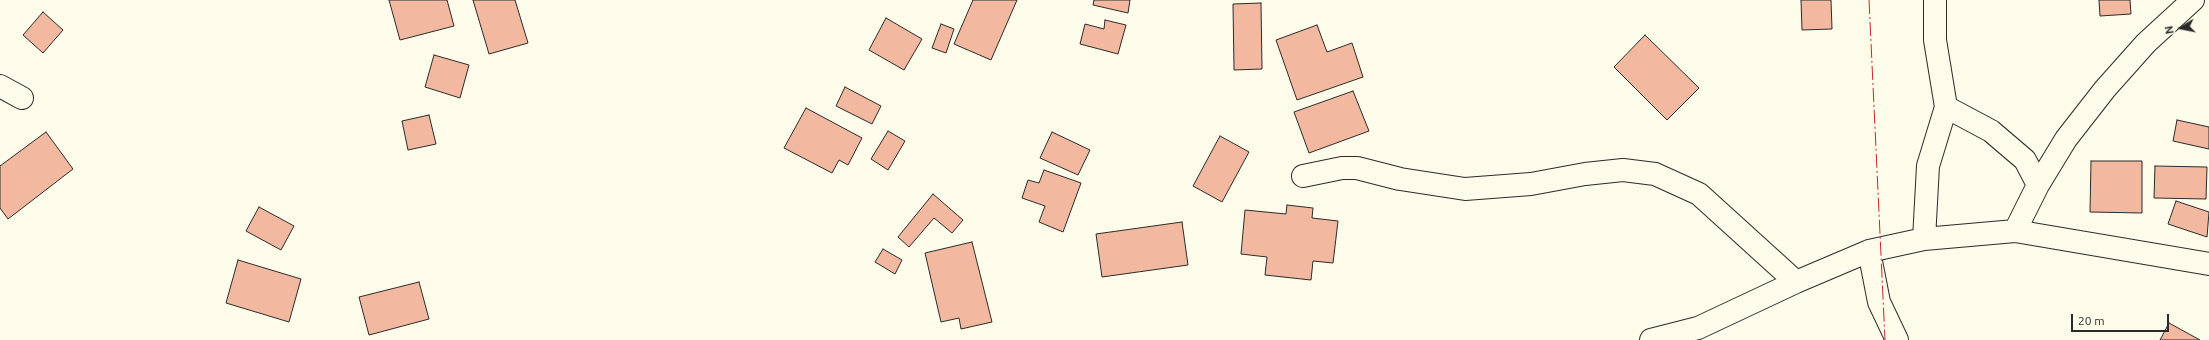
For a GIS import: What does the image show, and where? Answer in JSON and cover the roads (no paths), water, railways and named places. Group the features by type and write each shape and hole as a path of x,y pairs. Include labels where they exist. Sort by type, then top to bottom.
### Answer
{"street":[{"path":"1924,239 1928,166 1946,107 1935,40 1935,0"},
{"path":"2015,231 2038,185 2066,139 2105,89 2146,42 2193,0"},
{"path":"0,86 22,98"},
{"path":"1946,107 1991,131 2025,160 2038,185"},
{"path":"1303,176 1342,168 1357,168 1400,179 1465,189 1531,184 1585,174 1624,170 1655,174 1699,194 1796,282"},
{"path":"1651,340 1698,328 1796,282 1869,251 1924,239 2015,231 2209,264"},
{"path":"1869,251 1879,302 1897,340"}]}
